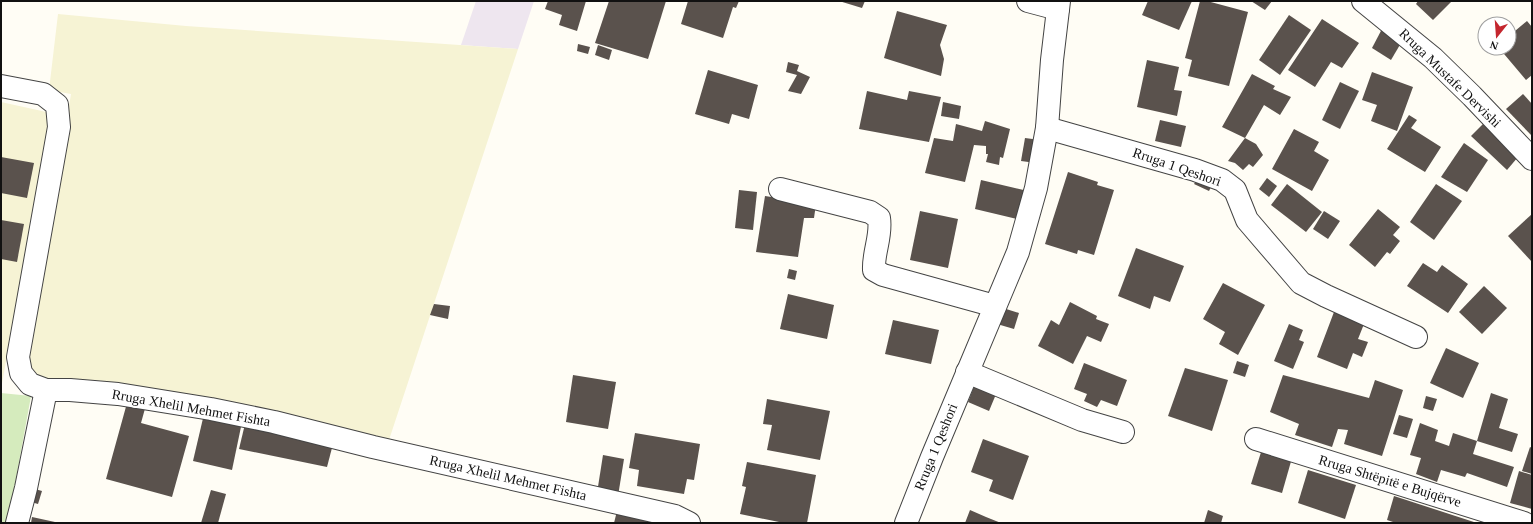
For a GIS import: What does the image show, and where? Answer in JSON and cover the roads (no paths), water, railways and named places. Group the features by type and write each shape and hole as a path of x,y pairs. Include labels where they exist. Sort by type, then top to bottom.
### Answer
{"street":[{"name":"Rruga 1 Qeshori","path":"906,523 967,372 1018,252 1036,188 1047,128 1052,60 1059,5 1028,1"},
{"name":"Rruga Mustafe Dervishi","path":"1363,1 1433,58 1472,96 1532,159"},
{"name":"Rruga Xhelil Mehmet Fishta","path":"1,86 43,94 57,105 59,127 18,357 21,373 30,384 46,390 70,390 118,394 160,400 267,420 372,447 674,516 689,523"},
{"name":"Rruga 1 Qeshori","path":"1047,128 1195,170 1222,180 1235,190 1247,220 1302,283 1326,296 1416,337"},
{"path":"780,189 870,212 879,218 881,227 874,261 874,270 883,275 995,306"},
{"path":"967,372 1082,420 1122,432"},
{"path":"17,523 26,488 46,390"},
{"name":"Rruga Shtëpitë e Bujqërve","path":"1256,439 1524,523"}]}
